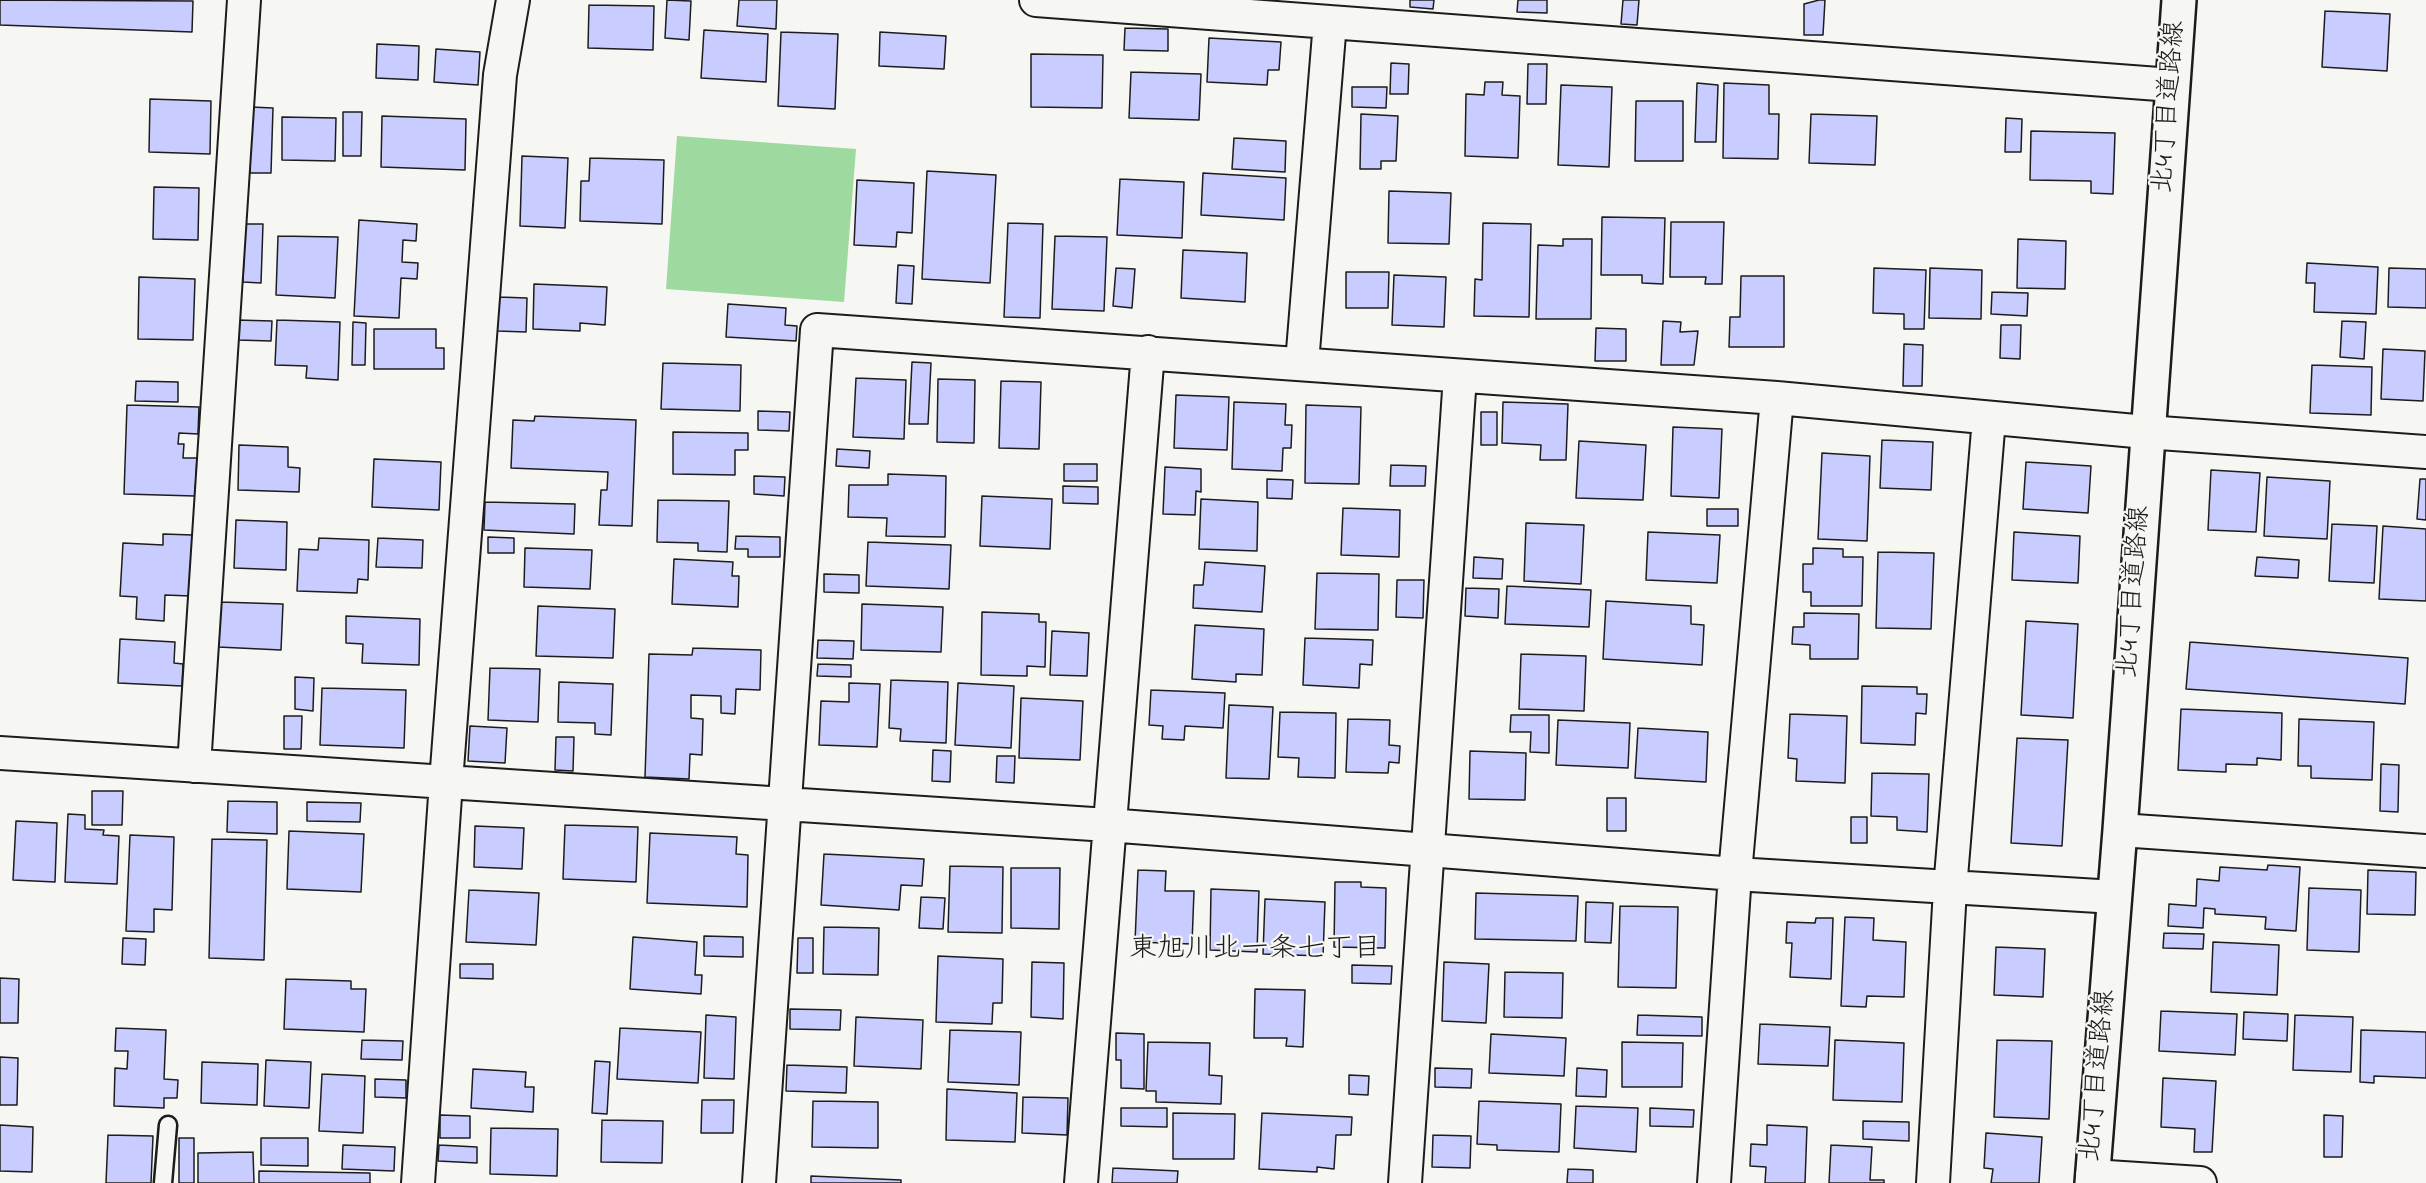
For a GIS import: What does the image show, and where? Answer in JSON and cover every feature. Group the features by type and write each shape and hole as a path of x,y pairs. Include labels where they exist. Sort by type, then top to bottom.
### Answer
{"street":[{"path":"194,766 244,0"},
{"path":"418,1183 500,75 513,0"},
{"path":"1036,0 2172,86"},
{"name":"北4丁目道路線","path":"2092,1179 2120,831 2146,432 2179,0"},
{"path":"1302,363 1330,22"},
{"path":"759,1183 817,330 1777,398 2146,432 2426,452"},
{"path":"1081,1183 1108,825 1148,352"},
{"path":"1405,1183 1460,376"},
{"path":"1713,1183 1735,874 1777,398"},
{"path":"1933,1183 1950,889 1989,418"},
{"path":"0,753 786,806 1108,825 1735,874 1950,889 2115,897"},
{"path":"2120,831 2426,851"},
{"path":"2092,1179 2200,1183"}],"lane":[{"path":"163,1183 168,1125"}],"green space":[{"path":"677,136 856,149 844,302 666,289"}],"building":[{"path":"0,0 193,1 192,32 0,25"},
{"path":"667,0 691,1 689,40 665,38"},
{"path":"739,0 777,0 776,29 737,26"},
{"path":"1410,0 1434,0 1433,9 1410,7"},
{"path":"1518,0 1547,0 1547,13 1517,12"},
{"path":"1623,0 1639,0 1637,25 1621,24"},
{"path":"1825,0 1823,35 1804,35 1804,4"},
{"path":"589,5 654,6 653,50 588,48"},
{"path":"2325,11 2390,14 2387,71 2322,67"},
{"path":"1125,28 1168,29 1168,51 1124,50"},
{"path":"704,30 768,34 766,82 701,78"},
{"path":"781,32 838,34 835,109 778,106"},
{"path":"880,32 946,36 944,69 879,66"},
{"path":"1209,38 1281,42 1279,70 1268,70 1267,85 1207,82"},
{"path":"377,44 419,46 418,80 376,78"},
{"path":"436,49 480,52 478,85 434,82"},
{"path":"1031,54 1103,55 1102,108 1031,107"},
{"path":"1391,63 1409,64 1408,94 1390,94"},
{"path":"1528,64 1547,64 1546,104 1527,104"},
{"path":"1131,72 1201,74 1199,120 1129,118"},
{"path":"1485,82 1503,82 1502,95 1520,96 1518,158 1465,156 1466,94 1484,95"},
{"path":"1697,83 1718,85 1716,142 1695,142"},
{"path":"1724,83 1769,85 1769,114 1779,114 1778,159 1723,158"},
{"path":"1561,85 1612,87 1609,167 1558,165"},
{"path":"1352,87 1387,87 1386,108 1352,107"},
{"path":"150,99 211,101 210,154 149,152"},
{"path":"1636,101 1683,101 1683,161 1635,161"},
{"path":"251,107 273,108 271,173 250,173"},
{"path":"343,112 362,112 361,156 343,156"},
{"path":"1361,114 1398,116 1396,161 1381,161 1381,169 1360,169"},
{"path":"1811,114 1877,116 1875,165 1809,163"},
{"path":"382,116 466,119 465,170 381,167"},
{"path":"282,117 336,118 335,161 282,160"},
{"path":"2006,118 2022,119 2021,152 2005,152"},
{"path":"2031,131 2115,133 2113,194 2091,193 2091,181 2030,180"},
{"path":"1234,138 1286,141 1285,172 1232,169"},
{"path":"522,156 568,158 565,228 520,226"},
{"path":"590,158 664,160 662,224 580,221 581,181 589,181"},
{"path":"927,171 996,175 990,283 922,279"},
{"path":"1203,173 1286,178 1284,220 1201,215"},
{"path":"1120,179 1184,182 1182,238 1117,235"},
{"path":"857,180 914,183 912,233 897,232 896,247 854,245"},
{"path":"154,187 199,188 198,240 153,239"},
{"path":"1389,191 1451,193 1449,244 1388,243"},
{"path":"1602,217 1665,218 1663,284 1642,283 1642,275 1601,275"},
{"path":"359,220 417,224 416,241 403,240 402,262 418,263 417,279 401,278 399,318 354,316"},
{"path":"1671,222 1724,222 1722,284 1705,284 1706,277 1670,277"},
{"path":"1008,223 1043,224 1040,318 1004,317"},
{"path":"1483,223 1531,224 1529,317 1474,316 1475,279 1482,280"},
{"path":"245,224 263,224 261,283 243,282"},
{"path":"278,236 338,237 335,298 276,295"},
{"path":"1055,236 1107,237 1104,311 1052,309"},
{"path":"1563,239 1592,239 1591,319 1536,319 1538,245 1563,246"},
{"path":"2018,239 2066,241 2065,289 2017,288"},
{"path":"1183,250 1247,253 1245,302 1181,298"},
{"path":"2307,263 2378,267 2376,314 2314,312 2315,283 2306,283"},
{"path":"898,265 914,266 912,304 896,303"},
{"path":"1116,268 1135,269 1132,308 1113,306"},
{"path":"1874,268 1926,270 1924,329 1904,329 1904,314 1873,313"},
{"path":"1930,268 1982,270 1981,319 1929,318"},
{"path":"2389,268 2426,269 2426,308 2388,307"},
{"path":"1346,272 1389,272 1388,308 1346,308"},
{"path":"1394,275 1446,277 1444,327 1392,325"},
{"path":"1741,276 1784,276 1784,347 1729,347 1730,317 1740,317"},
{"path":"139,277 195,279 193,340 138,339"},
{"path":"534,284 607,287 605,325 580,323 580,331 533,329"},
{"path":"1992,292 2028,293 2027,316 1991,314"},
{"path":"499,297 527,298 526,332 497,331"},
{"path":"728,304 786,308 785,325 797,326 796,341 726,337"},
{"path":"237,320 272,321 271,341 237,340"},
{"path":"277,320 340,322 338,380 306,378 307,366 275,365"},
{"path":"1663,321 1681,322 1680,332 1698,331 1694,365 1661,365"},
{"path":"2342,321 2366,322 2364,359 2340,357"},
{"path":"353,322 366,323 365,365 352,365"},
{"path":"2001,325 2021,325 2020,359 2000,358"},
{"path":"1596,328 1626,329 1626,361 1595,361"},
{"path":"374,329 436,329 436,348 444,348 444,369 374,369"},
{"path":"1904,344 1923,345 1922,386 1903,386"},
{"path":"2383,349 2425,351 2423,401 2381,399"},
{"path":"912,362 931,363 928,424 909,424"},
{"path":"663,363 741,365 740,411 661,409"},
{"path":"2312,365 2372,367 2371,415 2310,413"},
{"path":"856,378 906,380 904,439 853,437"},
{"path":"938,379 975,380 974,443 937,442"},
{"path":"136,381 178,382 178,402 135,401"},
{"path":"1001,381 1041,382 1039,449 999,448"},
{"path":"1176,395 1229,397 1227,450 1174,448"},
{"path":"1234,402 1286,404 1285,425 1292,425 1291,448 1283,448 1282,471 1232,469"},
{"path":"1503,402 1568,404 1566,460 1540,460 1541,445 1502,443"},
{"path":"127,405 199,407 198,434 179,433 178,444 184,444 183,458 197,458 195,496 124,494"},
{"path":"1306,405 1361,407 1359,484 1305,483"},
{"path":"758,411 790,412 789,431 758,430"},
{"path":"1481,412 1497,412 1497,445 1481,445"},
{"path":"535,416 636,420 632,526 599,525 601,490 607,490 608,472 511,468 513,420 534,421"},
{"path":"1673,427 1722,429 1719,498 1671,496"},
{"path":"673,432 748,433 748,450 735,450 735,475 673,474"},
{"path":"1882,440 1933,442 1931,490 1880,488"},
{"path":"1579,441 1646,445 1643,500 1576,498"},
{"path":"239,445 288,447 288,467 300,468 299,492 238,490"},
{"path":"837,449 870,451 869,468 836,466"},
{"path":"1822,453 1870,456 1867,541 1818,539"},
{"path":"374,459 441,462 439,510 372,507"},
{"path":"2026,462 2091,466 2088,513 2023,509"},
{"path":"1064,464 1097,464 1097,481 1064,481"},
{"path":"1391,465 1426,466 1425,486 1390,486"},
{"path":"1165,467 1201,469 1201,492 1196,491 1195,515 1163,514"},
{"path":"2211,470 2260,473 2256,532 2208,530"},
{"path":"888,474 946,476 945,537 886,536 887,518 848,517 849,485 888,485"},
{"path":"754,476 785,477 784,496 754,494"},
{"path":"2267,477 2330,481 2327,539 2264,536"},
{"path":"1267,479 1293,480 1292,499 1267,498"},
{"path":"2420,479 2426,479 2426,520 2417,519"},
{"path":"1063,486 1098,487 1098,504 1063,503"},
{"path":"982,496 1052,499 1050,549 980,546"},
{"path":"1201,499 1258,502 1257,551 1199,549"},
{"path":"658,500 729,501 727,552 698,551 698,543 657,542"},
{"path":"485,502 575,504 574,534 484,530"},
{"path":"1343,508 1400,510 1399,557 1341,555"},
{"path":"1707,509 1738,509 1738,526 1707,526"},
{"path":"236,520 287,522 286,570 234,568"},
{"path":"1526,523 1584,525 1581,584 1524,581"},
{"path":"2332,524 2377,526 2374,583 2329,581"},
{"path":"2383,526 2426,529 2426,601 2379,599"},
{"path":"1648,532 1720,535 1717,583 1646,580"},
{"path":"2014,532 2080,536 2078,583 2012,580"},
{"path":"163,534 193,535 190,596 165,595 164,621 136,619 137,597 120,596 123,543 163,545"},
{"path":"736,536 780,537 780,557 748,557 748,549 735,549"},
{"path":"488,537 514,538 514,553 488,553"},
{"path":"319,538 369,540 368,580 358,579 357,593 297,591 299,549 318,550"},
{"path":"378,538 423,540 422,568 376,567"},
{"path":"868,542 951,545 949,589 866,586"},
{"path":"525,548 592,550 590,589 524,587"},
{"path":"1813,548 1843,549 1843,557 1863,557 1862,606 1811,606 1811,592 1803,592 1803,564 1813,564"},
{"path":"1878,552 1934,553 1931,629 1876,628"},
{"path":"1474,557 1503,559 1502,579 1473,578"},
{"path":"2257,557 2299,560 2298,578 2255,576"},
{"path":"674,559 733,562 732,576 739,576 738,607 672,604"},
{"path":"1205,562 1265,566 1262,612 1193,608 1194,585 1203,585"},
{"path":"1317,573 1379,574 1378,630 1315,629"},
{"path":"824,574 859,575 859,593 824,592"},
{"path":"1397,580 1424,580 1423,618 1396,617"},
{"path":"1507,586 1591,590 1589,627 1505,624"},
{"path":"1466,588 1499,589 1498,618 1465,616"},
{"path":"1606,601 1691,606 1691,624 1704,625 1702,665 1603,659"},
{"path":"220,602 283,604 281,650 218,647"},
{"path":"862,604 943,607 941,652 861,650"},
{"path":"538,606 615,609 613,658 536,656"},
{"path":"982,612 1039,614 1039,622 1046,622 1045,667 1027,666 1027,676 981,675"},
{"path":"1804,613 1859,614 1858,659 1810,659 1810,645 1792,644 1793,627 1804,627"},
{"path":"346,616 420,619 419,665 362,663 363,644 346,643"},
{"path":"2026,621 2078,624 2073,718 2021,715"},
{"path":"1195,625 1264,629 1262,675 1236,674 1236,682 1192,679"},
{"path":"1052,631 1089,633 1087,676 1050,675"},
{"path":"1305,638 1373,640 1372,665 1360,664 1359,688 1303,685"},
{"path":"120,639 175,642 174,663 183,664 182,686 118,683"},
{"path":"818,640 854,641 853,659 817,658"},
{"path":"2190,642 2408,658 2405,704 2186,689"},
{"path":"693,648 761,650 760,690 736,689 735,714 721,713 721,696 691,695 691,718 703,719 702,755 690,754 689,779 645,777 649,654 692,655"},
{"path":"1521,654 1586,656 1584,711 1519,709"},
{"path":"818,664 851,665 851,677 817,676"},
{"path":"490,668 540,669 538,722 488,720"},
{"path":"295,677 314,678 313,711 295,709"},
{"path":"891,680 948,682 946,743 900,741 901,729 889,728"},
{"path":"559,682 613,684 611,735 595,734 595,723 558,722"},
{"path":"849,683 880,684 877,747 819,745 821,701 849,702"},
{"path":"958,683 1014,686 1011,748 955,745"},
{"path":"1862,686 1917,687 1917,694 1927,694 1926,714 1916,713 1915,745 1861,743"},
{"path":"322,688 406,690 404,748 320,745"},
{"path":"1151,690 1225,693 1223,728 1185,726 1184,740 1162,739 1163,726 1149,725"},
{"path":"1021,698 1083,701 1080,760 1019,758"},
{"path":"1229,705 1273,707 1269,779 1226,778"},
{"path":"2181,709 2282,713 2281,760 2257,758 2257,765 2226,764 2226,772 2178,770"},
{"path":"1280,712 1336,713 1335,778 1298,777 1299,758 1278,757"},
{"path":"1790,714 1847,716 1845,783 1796,781 1797,759 1788,758"},
{"path":"1511,715 1549,715 1549,753 1530,752 1531,732 1510,732"},
{"path":"284,716 302,716 301,749 284,749"},
{"path":"1348,719 1390,720 1389,745 1400,746 1399,763 1389,762 1388,773 1346,772"},
{"path":"2299,719 2374,722 2372,780 2311,778 2311,766 2298,766"},
{"path":"1558,720 1630,723 1628,768 1556,765"},
{"path":"470,726 507,728 505,763 468,761"},
{"path":"1638,728 1708,732 1706,782 1635,778"},
{"path":"556,737 574,737 573,771 555,770"},
{"path":"2017,738 2068,740 2062,846 2011,843"},
{"path":"933,750 951,751 950,782 932,781"},
{"path":"1470,751 1526,753 1525,800 1469,799"},
{"path":"997,756 1015,756 1014,783 996,782"},
{"path":"2381,764 2399,765 2398,812 2380,811"},
{"path":"1872,773 1929,774 1927,832 1897,830 1897,817 1871,816"},
{"path":"92,791 123,791 122,825 92,825"},
{"path":"1607,798 1626,798 1626,831 1607,831"},
{"path":"228,801 277,802 277,834 227,832"},
{"path":"307,802 361,803 360,822 307,821"},
{"path":"68,814 85,815 85,829 104,830 103,835 119,836 117,884 65,882"},
{"path":"1851,817 1867,817 1867,843 1851,843"},
{"path":"16,821 57,823 55,882 13,880"},
{"path":"565,825 638,827 636,882 563,879"},
{"path":"475,826 524,828 522,869 474,867"},
{"path":"289,831 364,834 361,892 287,889"},
{"path":"650,833 737,837 736,854 748,855 747,907 647,903"},
{"path":"130,835 174,837 172,910 154,909 154,932 126,931"},
{"path":"212,839 267,840 264,960 209,958"},
{"path":"824,854 924,859 922,886 901,885 899,910 821,905"},
{"path":"2268,865 2300,867 2296,931 2265,929 2266,917 2215,914 2215,909 2204,908 2203,928 2168,926 2169,904 2196,906 2197,879 2219,881 2220,867 2267,870"},
{"path":"950,866 1003,867 1002,933 948,932"},
{"path":"1011,868 1060,868 1059,929 1011,928"},
{"path":"1138,870 1166,871 1165,891 1194,891 1192,944 1135,942"},
{"path":"2368,870 2416,872 2415,915 2367,914"},
{"path":"1335,882 1361,882 1361,887 1386,888 1385,948 1334,947"},
{"path":"2309,888 2361,890 2359,952 2307,950"},
{"path":"1211,889 1259,891 1257,952 1210,950"},
{"path":"469,890 539,893 536,945 466,942"},
{"path":"1476,893 1578,896 1576,941 1475,939"},
{"path":"921,897 945,898 943,929 919,928"},
{"path":"1265,899 1325,902 1323,956 1263,954"},
{"path":"1586,902 1613,903 1611,943 1585,942"},
{"path":"1620,906 1678,907 1676,988 1618,987"},
{"path":"1845,917 1874,918 1873,940 1906,942 1904,997 1867,996 1866,1007 1841,1006"},
{"path":"1816,918 1833,918 1831,979 1790,977 1792,943 1786,943 1787,922 1815,923"},
{"path":"824,927 879,928 878,975 823,974"},
{"path":"2164,933 2204,934 2203,949 2163,948"},
{"path":"704,936 743,937 743,957 704,956"},
{"path":"633,937 697,942 695,975 702,975 701,994 630,989"},
{"path":"123,938 146,939 145,965 122,964"},
{"path":"798,938 813,938 813,973 797,973"},
{"path":"2213,942 2279,945 2277,995 2211,992"},
{"path":"1996,947 2045,949 2043,997 1994,995"},
{"path":"938,956 1003,959 1002,1003 993,1003 992,1024 936,1022"},
{"path":"1032,962 1064,963 1063,1019 1031,1017"},
{"path":"1444,962 1489,964 1486,1023 1442,1021"},
{"path":"460,964 493,964 493,979 460,978"},
{"path":"1352,965 1392,966 1391,984 1352,983"},
{"path":"1505,972 1563,973 1562,1018 1504,1017"},
{"path":"0,978 19,979 18,1023 0,1023"},
{"path":"286,979 351,981 351,989 366,989 364,1032 284,1029"},
{"path":"1255,989 1305,990 1303,1047 1286,1046 1287,1038 1254,1038"},
{"path":"790,1009 841,1010 840,1030 790,1029"},
{"path":"2161,1011 2237,1014 2235,1055 2159,1051"},
{"path":"2244,1012 2288,1014 2287,1041 2243,1039"},
{"path":"706,1015 736,1017 734,1079 704,1078"},
{"path":"1638,1015 1702,1017 1702,1036 1637,1035"},
{"path":"2295,1015 2353,1017 2351,1072 2293,1070"},
{"path":"856,1017 923,1020 921,1069 854,1066"},
{"path":"1760,1024 1830,1027 1828,1066 1758,1064"},
{"path":"116,1028 166,1030 164,1079 178,1080 177,1098 164,1098 164,1108 114,1106 115,1068 127,1069 128,1051 115,1051"},
{"path":"620,1028 701,1032 698,1083 617,1079"},
{"path":"950,1030 1021,1032 1019,1085 948,1082"},
{"path":"2361,1030 2426,1032 2426,1078 2374,1076 2374,1083 2360,1082"},
{"path":"1116,1033 1144,1034 1144,1089 1121,1088 1121,1060 1116,1060"},
{"path":"1491,1034 1566,1038 1564,1076 1489,1073"},
{"path":"362,1040 403,1041 402,1060 361,1059"},
{"path":"1835,1040 1904,1043 1902,1102 1833,1100"},
{"path":"1997,1040 2052,1041 2049,1119 1994,1117"},
{"path":"1148,1042 1210,1043 1209,1075 1222,1076 1221,1104 1156,1102 1156,1091 1146,1091"},
{"path":"1622,1042 1683,1043 1682,1087 1622,1087"},
{"path":"0,1057 18,1058 17,1105 0,1105"},
{"path":"266,1060 311,1062 309,1108 264,1106"},
{"path":"595,1061 610,1062 607,1114 592,1113"},
{"path":"202,1062 258,1064 257,1105 201,1103"},
{"path":"787,1065 847,1067 846,1093 786,1091"},
{"path":"1435,1068 1472,1069 1471,1088 1435,1087"},
{"path":"1577,1068 1607,1070 1606,1097 1576,1096"},
{"path":"473,1069 526,1072 525,1087 534,1087 533,1112 471,1108"},
{"path":"322,1074 365,1076 363,1133 319,1131"},
{"path":"1349,1075 1369,1076 1368,1095 1349,1094"},
{"path":"2163,1078 2216,1081 2212,1152 2194,1152 2195,1129 2161,1127"},
{"path":"375,1079 406,1080 406,1098 375,1097"},
{"path":"947,1089 1017,1093 1015,1142 946,1140"},
{"path":"1023,1097 1068,1098 1067,1135 1022,1133"},
{"path":"702,1100 734,1100 733,1133 701,1133"},
{"path":"813,1101 878,1102 878,1148 812,1147"},
{"path":"1479,1101 1561,1104 1559,1152 1497,1150 1497,1145 1477,1144"},
{"path":"1576,1106 1638,1108 1636,1152 1574,1148"},
{"path":"1121,1108 1167,1108 1167,1127 1121,1126"},
{"path":"1650,1108 1694,1110 1693,1127 1650,1126"},
{"path":"1173,1113 1235,1114 1234,1159 1173,1159"},
{"path":"1262,1113 1352,1117 1351,1135 1336,1135 1334,1169 1317,1167 1317,1172 1259,1169"},
{"path":"440,1115 470,1116 470,1138 440,1138"},
{"path":"2324,1115 2343,1116 2342,1157 2324,1157"},
{"path":"602,1120 663,1121 662,1163 601,1162"},
{"path":"1863,1121 1909,1122 1909,1141 1863,1139"},
{"path":"0,1125 33,1127 32,1172 0,1171"},
{"path":"1767,1125 1807,1127 1805,1183 1765,1183 1766,1167 1750,1166 1751,1144 1767,1145"},
{"path":"491,1128 558,1129 557,1176 490,1174"},
{"path":"1986,1133 2042,1137 2039,1183 1991,1183 1993,1169 1984,1168"},
{"path":"108,1135 153,1136 151,1183 106,1183"},
{"path":"1433,1135 1471,1136 1470,1168 1432,1167"},
{"path":"179,1138 194,1138 194,1183 179,1183"},
{"path":"261,1138 308,1138 308,1166 261,1165"},
{"path":"343,1145 395,1147 394,1171 342,1169"},
{"path":"439,1145 477,1147 477,1163 438,1161"},
{"path":"1831,1145 1872,1147 1870,1180 1884,1180 1884,1183 1829,1183"},
{"path":"253,1152 254,1183 198,1183 198,1153"},
{"path":"1113,1168 1178,1171 1177,1183 1112,1183"},
{"path":"1568,1169 1593,1170 1593,1183 1567,1183"},
{"path":"259,1171 370,1173 370,1183 259,1183"},
{"path":"811,1176 901,1180 901,1183 811,1183"}],"district":[{"name":"東旭川北一条七丁目","path":"1255,951"}]}
